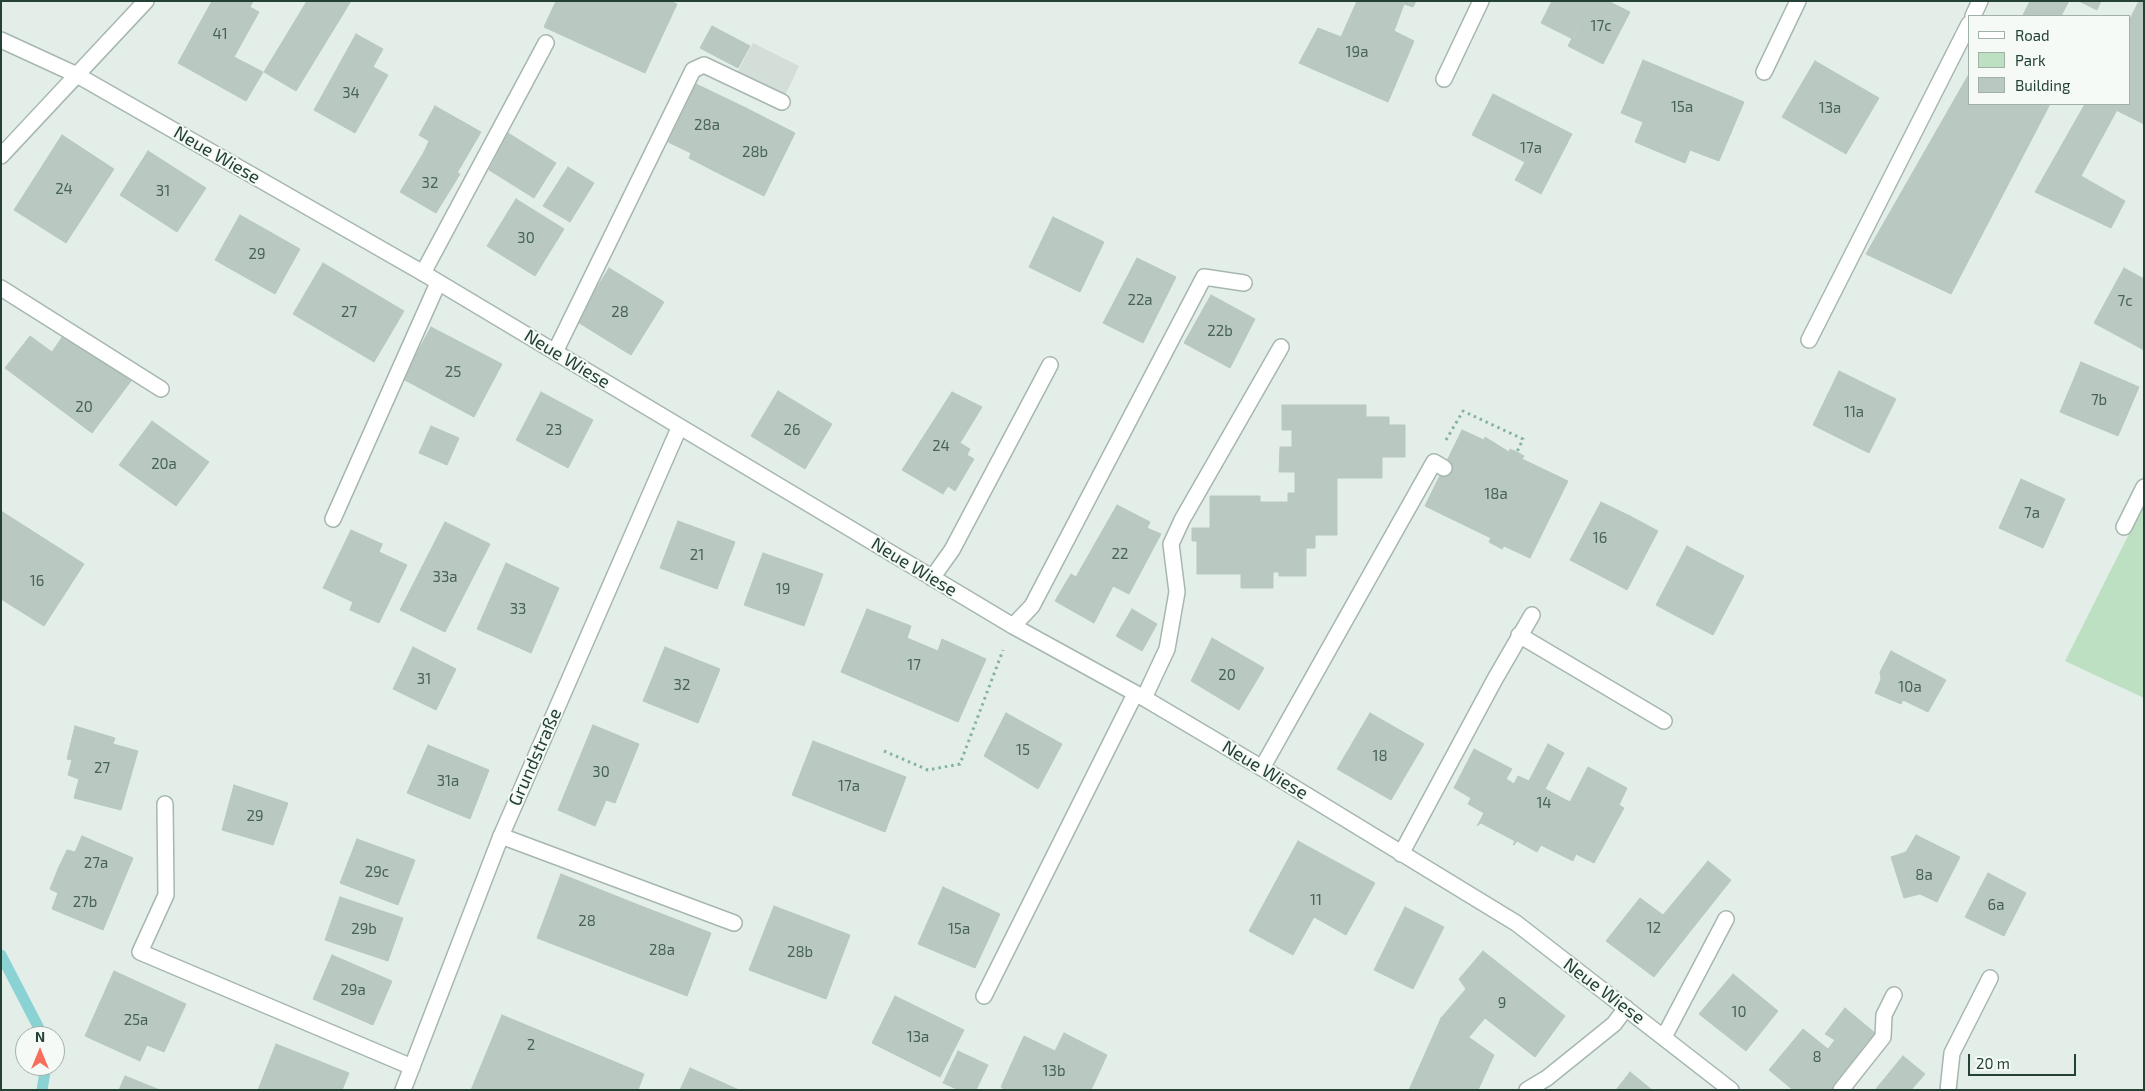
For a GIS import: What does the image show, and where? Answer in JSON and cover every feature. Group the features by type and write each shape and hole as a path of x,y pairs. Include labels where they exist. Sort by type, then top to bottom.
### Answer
{"street":[{"path":"1,156 146,1"},
{"path":"1444,79 1481,1"},
{"path":"1764,72 1798,1"},
{"path":"1973,15 1980,1"},
{"path":"1809,340 1968,26"},
{"name":"Neue Wiese","path":"1,40 77,75 423,273 679,428 1013,626 1140,696 1262,768 1516,923 1731,1090"},
{"path":"423,273 546,43"},
{"path":"555,352 693,70 704,65 782,102"},
{"path":"1013,626 1032,606 1204,277 1244,283"},
{"path":"333,519 438,283"},
{"path":"1,288 162,389"},
{"path":"984,996 1140,696 1167,649 1177,592 1171,544 1182,520 1281,347"},
{"path":"932,578 952,550 1050,365"},
{"name":"Grundstraße","path":"403,1090 501,836 679,428"},
{"path":"1262,768 1439,465"},
{"path":"2124,527 2144,488"},
{"path":"1401,854 1519,635 1532,615"},
{"path":"1519,635 1664,721"},
{"path":"166,804 166,895 140,952 412,1067"},
{"path":"501,836 734,923"},
{"path":"1664,1037 1726,919"},
{"path":"1948,1090 1952,1053 1990,978"},
{"path":"1841,1090 1883,1037 1884,1016 1894,995"},
{"path":"1527,1090 1547,1078 1606,1030 1626,1008"}],"path":[{"path":"1439,465 1463,411 1523,439 1517,452"},
{"path":"884,751 928,770 960,764 1013,626"}],"shaded area":[{"path":"753,43 799,66 779,108 731,84"}],"green space":[{"path":"2144,504 2144,698 2065,661"}],"building":[{"path":"212,1 253,1 250,7 259,12 234,57 263,72 246,101 178,63"},
{"path":"307,1 351,1 296,91 264,72"},
{"path":"556,1 670,1 677,4 645,73 544,27"},
{"path":"1357,1 1416,1 1413,7 1404,4 1394,31 1414,41 1388,102 1299,63 1318,28 1341,37"},
{"path":"1552,1 1592,1 1573,39 1541,23"},
{"path":"1592,1 1608,1 1630,12 1603,64 1568,46"},
{"path":"2030,1 2069,1 2062,15 2023,15"},
{"path":"2079,1 2101,1 2097,10"},
{"path":"2139,1 2144,1 2144,124 2106,105 2130,105 2130,19"},
{"path":"712,26 750,46 738,68 700,48"},
{"path":"356,34 383,49 373,67 388,75 355,133 314,110"},
{"path":"1643,60 1744,102 1719,161 1690,150 1685,163 1635,142 1643,122 1621,113"},
{"path":"1815,61 1879,98 1846,154 1782,117"},
{"path":"1968,76 1968,105 2049,105 1951,294 1866,254"},
{"path":"696,84 746,108 714,171 689,158 691,153 668,142"},
{"path":"1493,94 1572,134 1541,194 1515,180 1525,162 1472,135"},
{"path":"2084,105 2106,105 2117,110 2081,176 2125,201 2111,228 2035,192"},
{"path":"435,106 481,132 457,173 424,152 429,141 419,135"},
{"path":"746,108 795,133 764,196 714,171"},
{"path":"508,133 556,163 534,198 489,170"},
{"path":"62,135 114,169 66,243 14,210"},
{"path":"148,151 206,188 177,232 120,195"},
{"path":"424,152 460,174 436,213 400,192"},
{"path":"568,167 594,183 570,222 543,206"},
{"path":"516,199 564,229 535,276 487,246"},
{"path":"240,215 300,249 275,294 215,260"},
{"path":"1053,217 1104,242 1080,292 1029,267"},
{"path":"1137,258 1176,277 1143,343 1103,323"},
{"path":"323,263 404,311 374,362 293,314"},
{"path":"609,268 664,302 631,355 576,321"},
{"path":"2124,268 2144,279 2144,350 2094,323"},
{"path":"1211,295 1255,319 1230,368 1184,343"},
{"path":"431,327 502,364 474,417 403,379"},
{"path":"65,333 131,381 92,433 5,368 30,336 52,352"},
{"path":"2081,362 2139,387 2118,436 2060,412"},
{"path":"1839,371 1896,399 1869,453 1813,425"},
{"path":"778,391 832,424 805,469 751,436"},
{"path":"541,392 593,420 568,468 516,440"},
{"path":"952,392 982,407 960,443 970,449 967,455 974,459 955,491 948,486 943,494 902,470"},
{"path":"1282,405 1366,405 1366,417 1389,417 1389,425 1405,425 1405,457 1382,457 1382,478 1337,478 1337,535 1315,535 1315,548 1306,548 1306,576 1279,576 1279,572 1273,572 1273,588 1241,588 1241,574 1197,574 1197,541 1192,541 1192,528 1210,528 1210,496 1260,496 1260,502 1288,502 1288,493 1295,493 1295,472 1279,472 1280,447 1292,447 1292,430 1282,430"},
{"path":"152,421 209,462 176,506 119,465"},
{"path":"431,426 459,438 447,465 419,453"},
{"path":"1462,430 1484,440 1485,437 1509,452 1510,449 1517,452 1524,456 1522,459 1568,481 1530,558 1504,546 1502,549 1489,542 1491,538 1425,506"},
{"path":"2021,479 2065,499 2043,548 1999,528"},
{"path":"1601,502 1630,516 1599,575 1570,560"},
{"path":"1117,505 1150,522 1147,528 1161,534 1129,594 1113,586 1094,623 1055,601 1071,574 1076,577"},
{"path":"1,511 84,564 44,626 1,599"},
{"path":"1630,516 1658,531 1627,590 1599,575"},
{"path":"678,521 735,542 717,589 660,568"},
{"path":"445,522 490,544 445,632 400,610"},
{"path":"351,530 382,544 350,610 353,602 323,588"},
{"path":"382,544 379,552 407,565 379,623 350,610"},
{"path":"1687,546 1715,561 1684,620 1656,605"},
{"path":"763,553 823,574 804,626 744,605"},
{"path":"1715,561 1744,576 1713,635 1684,620"},
{"path":"506,563 559,588 531,653 477,629"},
{"path":"867,609 911,626 907,638 938,651 942,639 986,659 958,722 841,672"},
{"path":"1132,609 1157,624 1142,651 1116,636"},
{"path":"1212,638 1264,668 1239,710 1191,681"},
{"path":"413,647 456,669 436,710 393,689"},
{"path":"665,647 720,669 698,723 643,701"},
{"path":"1891,651 1946,680 1928,712 1903,700 1901,704 1875,693 1881,679 1880,672"},
{"path":"1006,713 1062,744 1038,789 984,756"},
{"path":"1370,713 1424,744 1391,800 1337,769"},
{"path":"593,725 639,744 615,803 606,800 595,826 558,810"},
{"path":"75,726 115,738 113,744 138,751 121,810 74,798 79,779 68,775 72,760 67,759"},
{"path":"813,741 906,777 885,832 792,795"},
{"path":"1548,744 1564,753 1545,789 1570,802 1588,767 1627,788 1619,805 1624,808 1594,863 1576,854 1573,861 1541,845 1537,852 1517,841 1513,845 1515,841 1481,823 1477,826 1484,813 1468,804 1471,798 1454,788 1474,749 1512,769 1506,779 1514,784 1518,776 1529,781"},
{"path":"428,745 489,770 470,819 407,793"},
{"path":"234,785 288,803 273,845 222,830"},
{"path":"1916,835 1960,857 1937,902 1920,894 1904,898 1891,857 1906,852"},
{"path":"82,836 133,858 118,894 58,869 67,850 75,852"},
{"path":"357,839 415,860 398,905 340,883"},
{"path":"1298,841 1375,883 1346,935 1314,917 1293,955 1249,931"},
{"path":"1708,861 1731,880 1654,977 1606,941 1640,898 1663,915"},
{"path":"58,869 118,894 103,930 52,909 58,893 50,889"},
{"path":"1988,873 2026,893 2004,936 1965,917"},
{"path":"561,874 636,904 612,967 537,938"},
{"path":"943,887 1000,914 975,968 918,944"},
{"path":"340,897 403,918 388,961 325,940"},
{"path":"636,904 711,933 687,996 612,967"},
{"path":"774,906 850,935 826,999 749,970"},
{"path":"1405,907 1444,927 1413,989 1374,970"},
{"path":"1483,951 1565,1016 1535,1057 1485,1018 1469,1037 1441,1018 1466,989 1459,979"},
{"path":"332,955 392,981 373,1025 313,999"},
{"path":"114,971 186,1004 164,1052 147,1045 140,1061 85,1036"},
{"path":"1733,974 1778,1011 1746,1051 1699,1014"},
{"path":"895,996 964,1030 940,1077 872,1043"},
{"path":"1845,1008 1875,1033 1831,1090 1793,1090 1769,1070 1803,1029 1828,1049 1835,1040 1825,1034"},
{"path":"502,1015 644,1074 638,1090 471,1090"},
{"path":"1441,1018 1494,1055 1478,1090 1409,1090"},
{"path":"1064,1033 1107,1055 1091,1090 1006,1090 1001,1087 1024,1036 1055,1051"},
{"path":"276,1044 349,1073 342,1090 258,1090"},
{"path":"958,1051 988,1065 976,1090 959,1090 943,1083"},
{"path":"1903,1056 1925,1074 1911,1090 1875,1090"},
{"path":"690,1068 739,1090 680,1090"},
{"path":"1630,1072 1652,1090 1616,1090"},
{"path":"125,1076 160,1090 119,1090"}],"waterway":[{"path":"1,955 38,1026"},
{"path":"42,1090 44,1076"}]}
